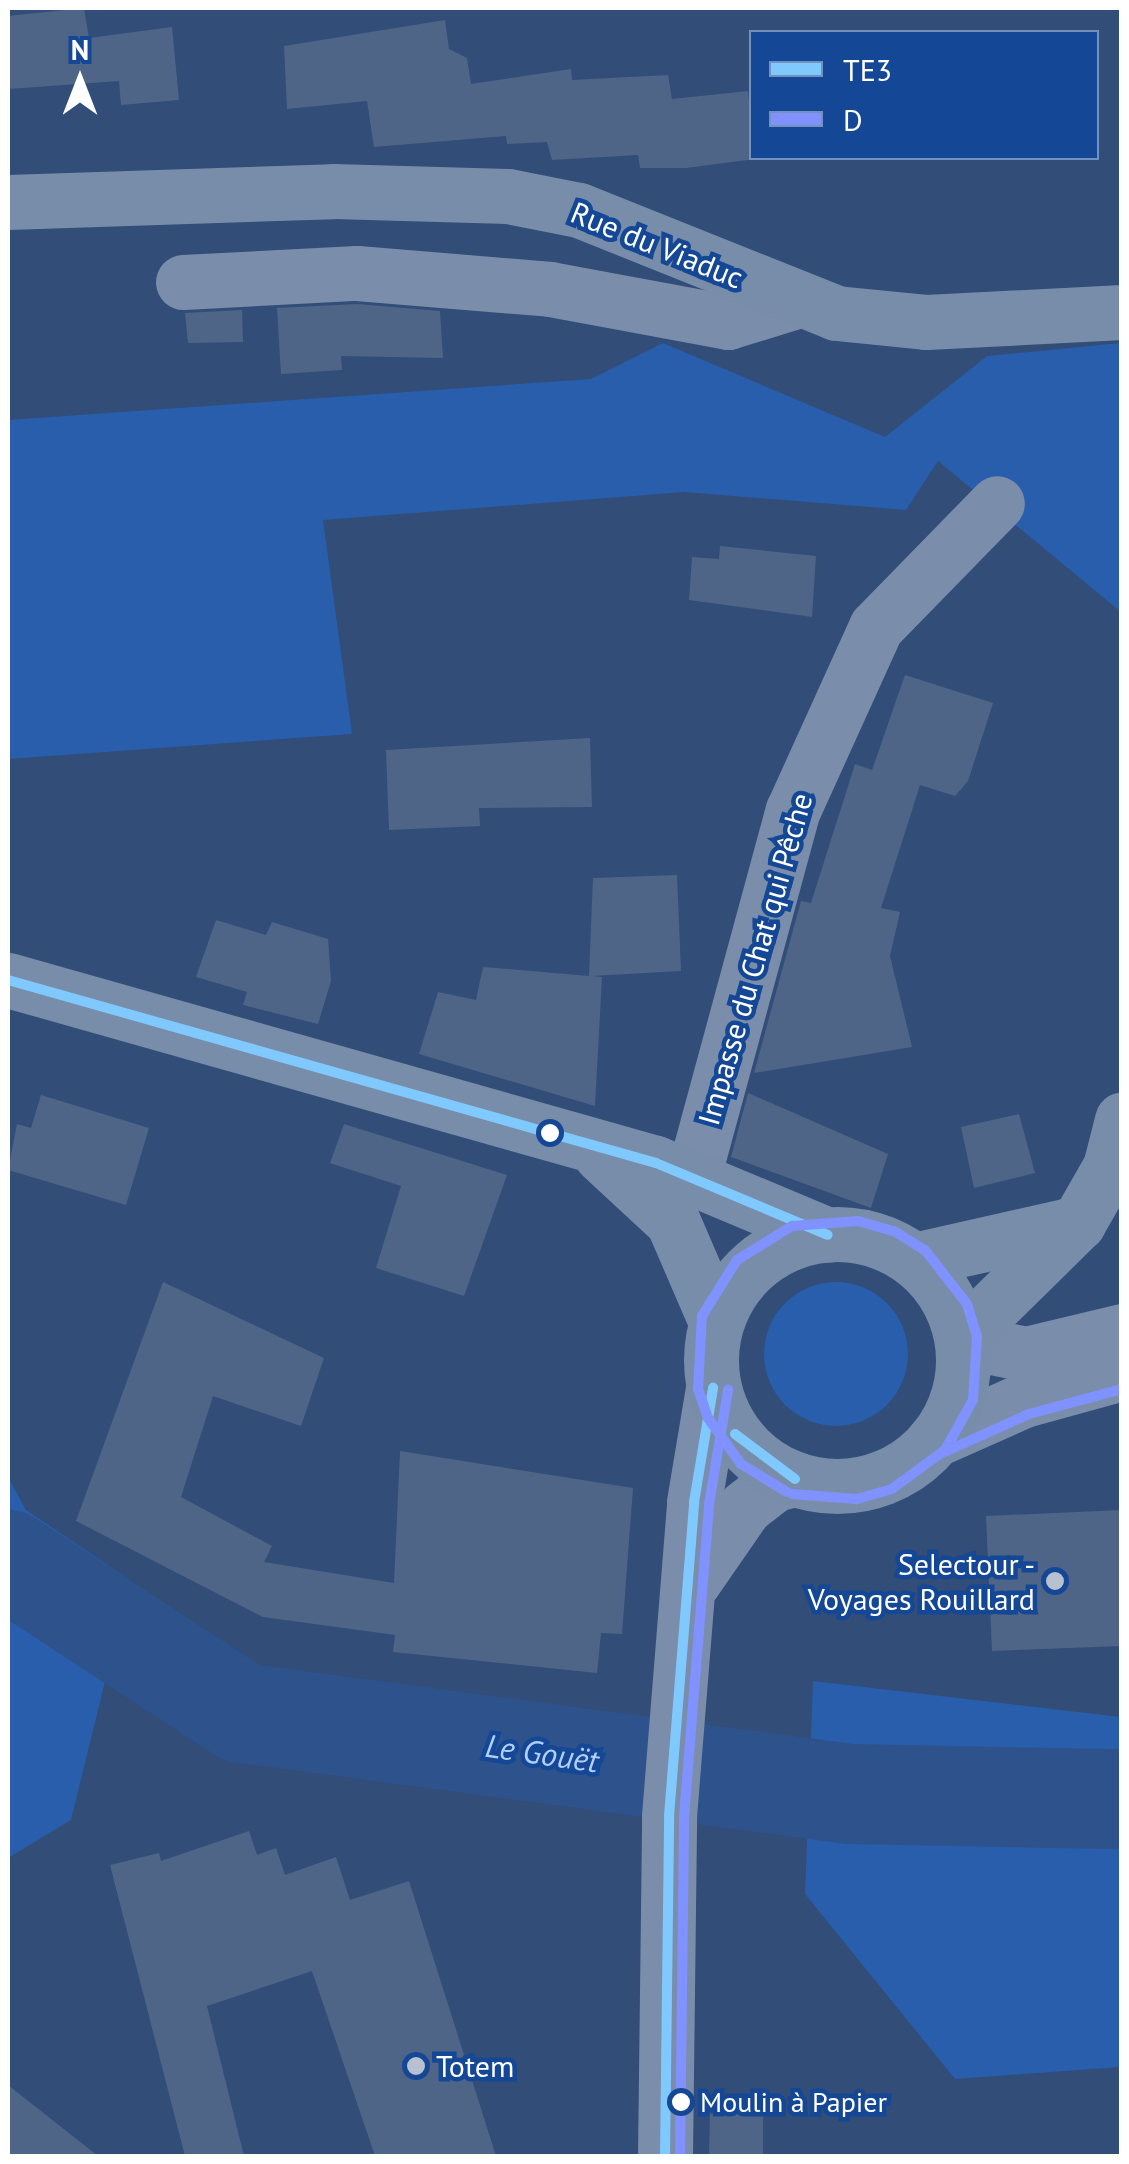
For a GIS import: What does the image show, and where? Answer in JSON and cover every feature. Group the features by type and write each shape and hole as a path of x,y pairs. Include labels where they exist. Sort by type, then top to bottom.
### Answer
{"main road":[{"name":"Rue du Viaduc","path":"8,202 368,190 508,196 579,210 793,302 926,322 1122,312"},
{"path":"8,980 693,1177 828,1234 888,1245 914,1260 937,1284 962,1339 958,1394 934,1440 912,1461 856,1484 795,1479 751,1453 713,1388 716,1322 729,1294 771,1252 828,1234"},
{"path":"962,1339 1078,1222 1098,1196 1122,1120"},
{"path":"599,1153 673,1222 716,1322"},
{"path":"914,1260 1078,1222"}],"street":[{"path":"183,282 357,273 550,289 728,322 793,302"},
{"name":"Impasse du Chat qui Pêche","path":"693,1177 808,776 876,628 996,502"},
{"path":"962,1339 1026,1354 1122,1330"},
{"path":"934,1440 1010,1405 1122,1373"},
{"path":"665,2156 669,1816 692,1584 694,1502 713,1388"},
{"path":"692,1584 744,1507 774,1484 795,1479"}],"shaded area":[{"path":"663,343 885,437 987,356 1121,343 1121,612 938,461 906,510 684,492 323,520 352,734 8,759 8,420 591,379"},
{"path":"836,1282 864,1288 887,1303 902,1326 908,1354 902,1382 887,1405 864,1420 836,1426 808,1420 785,1405 770,1382 764,1354 770,1326 785,1303 808,1288"},
{"path":"8,1477 26,1510 130,1580 71,1820 8,1858"},
{"path":"813,1681 1121,1717 1121,2067 955,2079 805,1894"}],"building":[{"path":"84,8 89,38 172,27 179,100 121,105 119,81 8,89 8,16"},
{"path":"445,20 449,49 467,58 471,84 571,69 572,80 668,75 672,99 748,91 749,160 686,168 640,168 638,155 552,160 547,142 507,144 506,136 374,147 367,101 287,109 284,46"},
{"path":"357,304 440,311 443,358 341,356 342,370 281,374 277,308"},
{"path":"242,310 243,342 188,343 185,313"},
{"path":"720,546 816,556 812,617 689,600 692,557 719,559"},
{"path":"905,675 993,703 968,781 955,796 920,785 881,908 900,912 890,956 912,1047 754,1073 801,901 811,903 855,764 872,770"},
{"path":"590,738 592,807 479,808 480,826 389,830 386,750"},
{"path":"677,875 681,971 591,976 602,977 595,1106 419,1054 438,992 476,1000 483,967 589,976 593,878"},
{"path":"216,920 266,935 272,922 328,939 331,981 318,1024 243,1005 247,992 196,977"},
{"path":"748,1093 888,1154 871,1208 731,1157"},
{"path":"41,1095 149,1128 126,1205 8,1170 17,1124 31,1128"},
{"path":"1019,1114 1035,1173 974,1188 961,1127"},
{"path":"344,1124 507,1175 464,1296 376,1268 401,1186 330,1163"},
{"path":"163,1282 324,1358 301,1426 213,1396 181,1497 272,1546 264,1562 394,1583 400,1451 633,1488 622,1634 601,1633 597,1673 393,1652 395,1635 263,1617 76,1521"},
{"name":"Selectour - Voyages Rouillard","path":"1122,1510 1122,1646 992,1651 986,1516"},
{"path":"249,1831 257,1855 276,1848 285,1875 336,1857 350,1900 409,1881 496,2156 375,2156 312,1971 207,2006 244,2156 185,2156 110,1865 159,1853 161,1861"},
{"path":"8,2085 51,2119 98,2156 8,2156"},
{"path":"710,2114 763,2114 763,2156 709,2156"}],"waterway":[{"name":"Le Gouët","path":"8,1560 242,1713 850,1794 1122,1799"}],"transit line":[{"name":"TE3","path":"8,980 656,1163 828,1235"},
{"name":"D","path":"787,1492 741,1464 708,1418 698,1389 702,1316 737,1260 792,1226 858,1221 894,1231 925,1250 967,1304 977,1336 973,1400 945,1450 892,1489 856,1499 792,1494"},
{"name":"TE3","path":"665,2156 669,1816 694,1502 713,1388"},
{"name":"D","path":"940,1454 1029,1414 1122,1389"},
{"name":"D","path":"680,2156 684,1817 709,1504 728,1390"},
{"name":"TE3","path":"735,1434 795,1479"}],"place":[{"name":"Selectour - Voyages Rouillard","path":"1055,1581"},
{"name":"Totem","path":"416,2066"},
{"name":"Moulin à Papier","path":"681,2102"}]}
